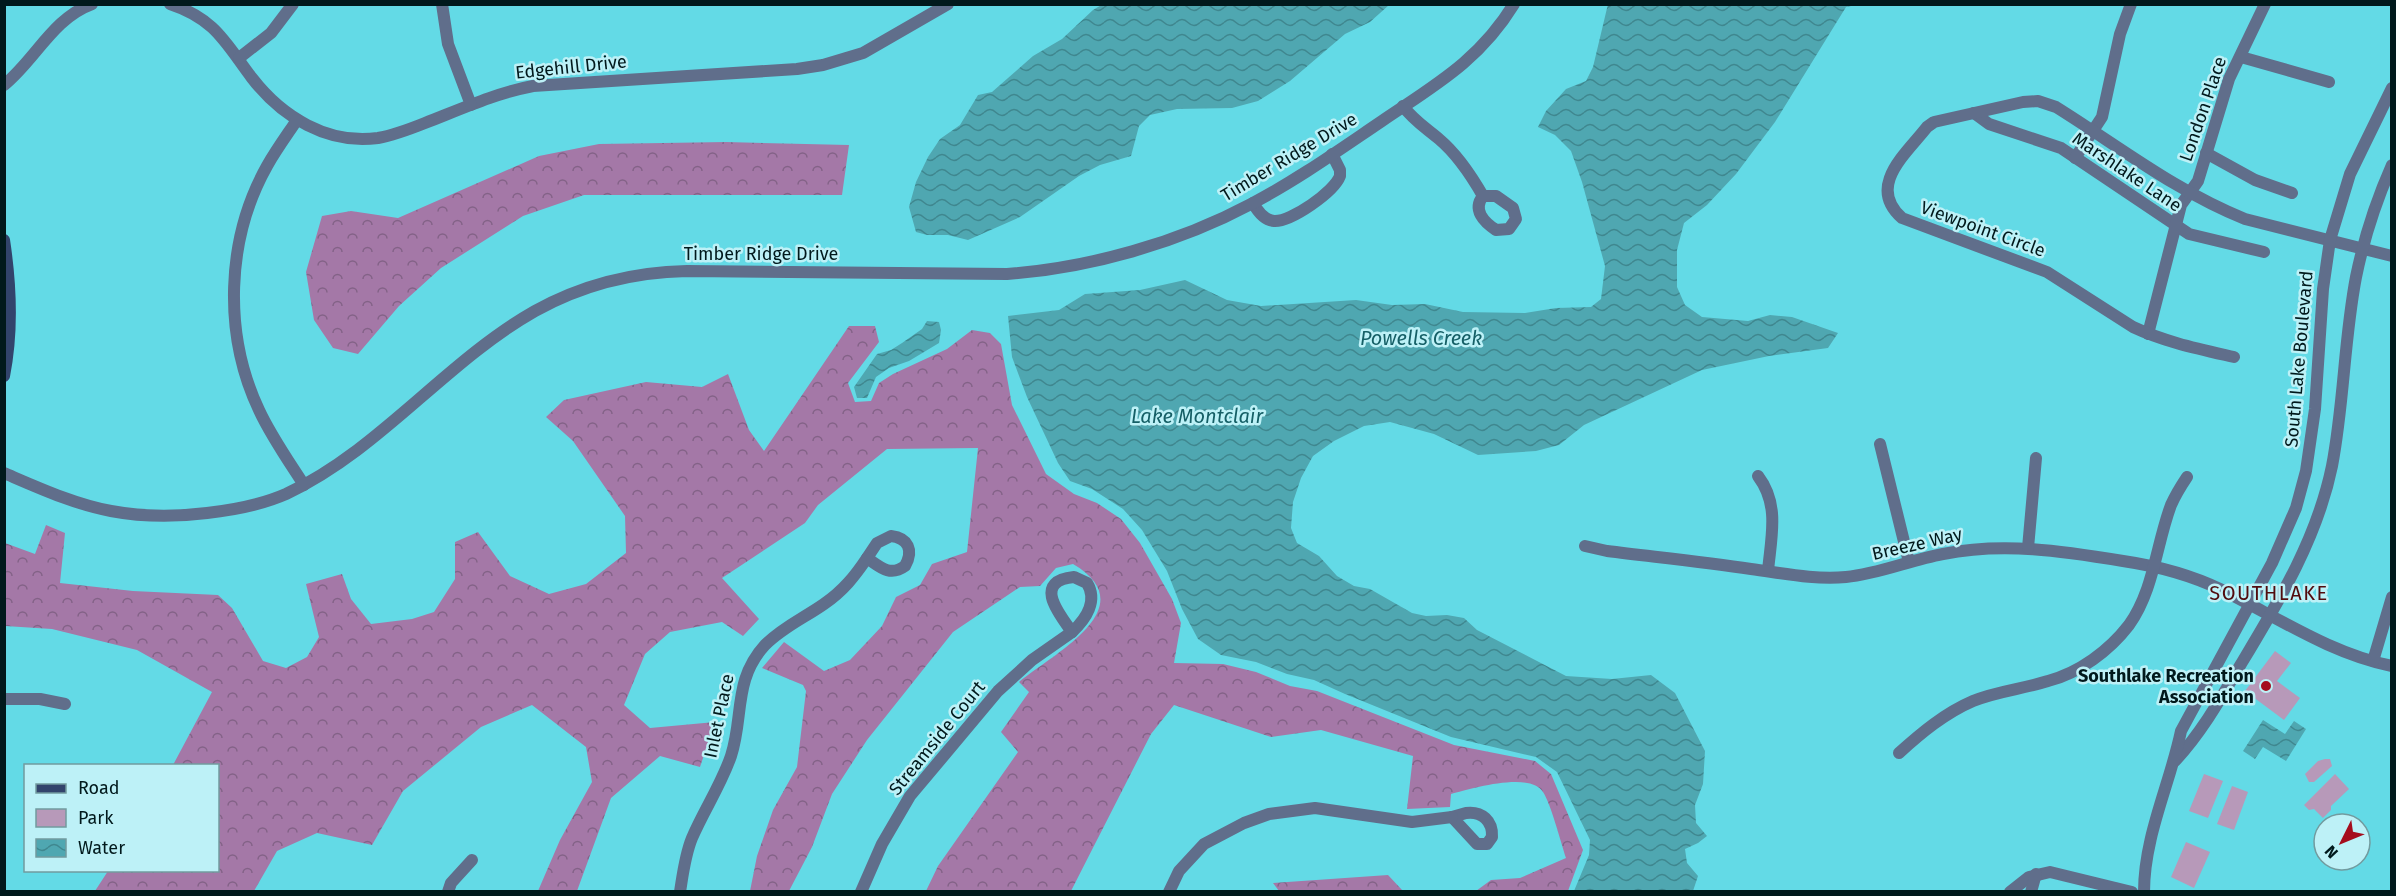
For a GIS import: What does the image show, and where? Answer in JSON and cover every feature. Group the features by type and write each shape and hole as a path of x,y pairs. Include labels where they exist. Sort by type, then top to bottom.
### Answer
{"main road":[{"path":"4,240 11,296 10,334 4,376"}],"street":[{"path":"4,85 27,63 62,22 92,4"},
{"name":"Edgehill Drive","path":"170,4 199,18 217,31 265,93 297,120 331,135 349,138 378,138 396,134 494,96 533,86 797,69 824,65 863,53 948,4"},
{"path":"239,58 271,33 293,4"},
{"path":"442,4 448,44 471,105"},
{"name":"Timber Ridge Drive","path":"4,473 84,505 128,514 191,515 232,510 269,500 304,484 360,448 514,324 563,297 603,282 641,274 687,271 971,275 1042,272 1128,252 1197,229 1253,204 1332,154 1457,70 1475,55 1503,23 1514,4"},
{"path":"2075,158 2094,131 2107,103 2120,34 2131,4"},
{"name":"London Place","path":"2190,193 2198,181 2229,79 2265,4"},
{"path":"2241,57 2329,82"},
{"name":"South Lake Boulevard","path":"2175,762 2181,731 2251,604 2287,532 2296,508 2306,471 2315,409 2323,289 2330,240 2350,174 2391,88"},
{"name":"Viewpoint Circle","path":"2234,357 2168,342 2148,334 2133,327 2047,272 1909,222 1895,212 1890,204 1887,185 1890,174 1934,122 2023,102 2037,101 2056,107 2190,193 2245,219 2391,256"},
{"path":"1403,106 1419,124 1454,153 1469,172 1483,196"},
{"name":"Marshlake Lane","path":"1974,112 1989,124 2061,148 2189,234 2264,252"},
{"path":"297,120 267,167 244,223 234,275 233,304 238,345 249,387 267,426 304,484"},
{"path":"2206,153 2255,180 2292,193"},
{"path":"1253,204 1264,218 1278,221 1312,204 1338,182 1340,170 1332,154"},
{"path":"2144,891 2153,831 2160,803 2175,762 2196,739 2282,596 2316,522 2331,469 2362,248 2391,165"},
{"path":"2148,334 2181,205 2190,193"},
{"path":"1880,444 1909,562"},
{"path":"2028,548 2036,458"},
{"path":"1758,476 1771,498 1774,513 1768,571"},
{"path":"1899,753 1948,714 1970,702 1994,693 2048,682 2066,675 2102,652 2123,632 2138,611 2146,592 2171,504 2187,477"},
{"name":"Breeze Way","path":"1586,546 1607,551 1824,578 1847,577 1969,549 2028,548 2154,566 2192,578 2251,604 2316,638 2373,662 2391,666"},
{"name":"Inlet Place","path":"680,891 691,841 725,773 732,753 741,690 752,662 780,631 840,591 855,576 867,558"},
{"path":"2373,662 2391,597"},
{"name":"Streamside Court","path":"861,891 882,844 910,796 998,691 1032,660 1072,632"},
{"path":"4,699 40,699 65,704"},
{"path":"1169,891 1179,871 1204,844 1236,826 1269,814 1315,808 1412,822 1452,818"},
{"path":"448,891 451,883 472,860"},
{"path":"2010,891 2036,874 2050,872 2132,891"},
{"path":"2031,891 2036,874"}],"green space":[{"path":"726,142 849,145 842,195 584,195 523,216 441,268 399,306 358,354 333,348 314,320 306,272 322,216 351,211 398,218 539,156 599,144"},
{"path":"849,326 875,326 879,342 848,383 855,402 871,401 879,383 947,349 972,330 990,333 1001,344 1012,405 1046,474 1074,494 1097,503 1121,519 1140,543 1172,599 1181,623 1174,663 1223,664 1256,672 1290,686 1317,691 1454,745 1535,761 1551,774 1583,850 1568,891 1476,891 1491,880 1520,878 1566,858 1549,805 1543,792 1536,786 1526,783 1499,783 1451,794 1450,807 1407,809 1413,756 1321,730 1271,737 1174,705 1151,734 1071,891 926,891 938,866 1018,752 1001,732 1029,692 1019,682 1071,643 1097,613 1100,596 1093,580 1073,564 1056,568 1040,586 1020,587 953,632 867,740 832,794 812,847 789,891 750,891 757,856 773,810 797,767 806,691 803,685 762,668 784,642 824,671 850,660 882,626 896,597 920,585 932,564 967,552 978,448 887,449 818,505 805,523 722,578 759,619 743,636 722,622 670,632 645,654 624,705 650,728 715,722 700,767 660,756 611,798 577,891 538,891 560,840 592,782 586,747 532,705 481,727 403,791 372,845 317,833 277,851 254,891 95,891 107,872 219,872 219,764 174,764 212,692 137,650 52,629 5,626 5,543 35,554 46,525 65,533 60,583 133,591 218,595 232,608 263,661 286,668 307,657 319,637 306,584 342,574 351,599 371,624 412,619 434,612 455,579 455,542 478,532 510,576 549,594 586,584 626,553 625,516 573,441 546,417 564,400 646,382 702,387 728,374 749,430 764,451"},
{"name":"Southlake Recreation Association","path":"2275,651 2291,663 2277,681 2300,698 2284,720 2245,691"},
{"path":"2330,759 2332,766 2314,782 2309,782 2305,774 2318,761"},
{"path":"2204,774 2223,781 2208,818 2189,811"},
{"path":"2335,774 2349,789 2331,806 2329,812 2309,810 2304,805"},
{"path":"2232,786 2248,792 2234,830 2217,824"},
{"path":"2186,842 2210,852 2194,888 2171,877"},
{"path":"1388,875 1403,891 1279,891 1273,883"}],"water":[{"path":"1103,4 1389,5 1370,22 1345,34 1290,81 1258,101 1232,108 1177,109 1150,115 1139,126 1131,156 1100,165 1079,176 1020,217 968,240 948,235 927,235 916,232 909,207 916,182 940,139 960,125 978,95 992,92 1033,56 1062,39 1093,10"},
{"name":"Lake Montclair","path":"1608,4 1856,5 1846,7 1775,122 1736,174 1707,205 1684,223 1677,250 1677,287 1685,305 1702,317 1748,321 1770,315 1792,317 1838,333 1828,348 1769,356 1702,370 1584,425 1559,445 1536,451 1478,455 1434,434 1390,422 1364,426 1334,441 1313,456 1301,478 1293,502 1291,528 1297,543 1319,556 1337,576 1354,586 1370,589 1412,613 1464,618 1477,630 1566,676 1612,679 1651,675 1675,693 1705,751 1703,784 1695,805 1696,823 1707,836 1685,849 1687,863 1698,876 1693,891 1574,891 1589,855 1590,840 1557,772 1536,757 1451,737 1314,680 1287,674 1256,662 1221,655 1198,639 1182,609 1167,571 1142,530 1123,509 1092,489 1070,481 1058,463 1027,397 1012,357 1008,316 1059,310 1085,294 1140,290 1185,280 1227,300 1261,306 1356,300 1392,305 1425,304 1463,312 1525,313 1556,308 1591,307 1601,299 1605,266 1582,182 1571,151 1555,135 1538,127 1546,111 1566,89 1586,81 1593,67"},
{"path":"927,321 939,322 941,330 939,343 909,361 889,368 876,377 867,398 857,398 854,387 877,354 891,350 902,343 922,329"},
{"path":"2263,720 2285,734 2294,721 2306,729 2286,761 2263,747 2255,759 2243,751"}],"place":[{"name":"Southlake Recreation Association","path":"2266,686"}],"district":[{"name":"SOUTHLAKE","path":"2269,593"}],"water label":[{"name":"Powells Creek","path":"1421,338"}]}
